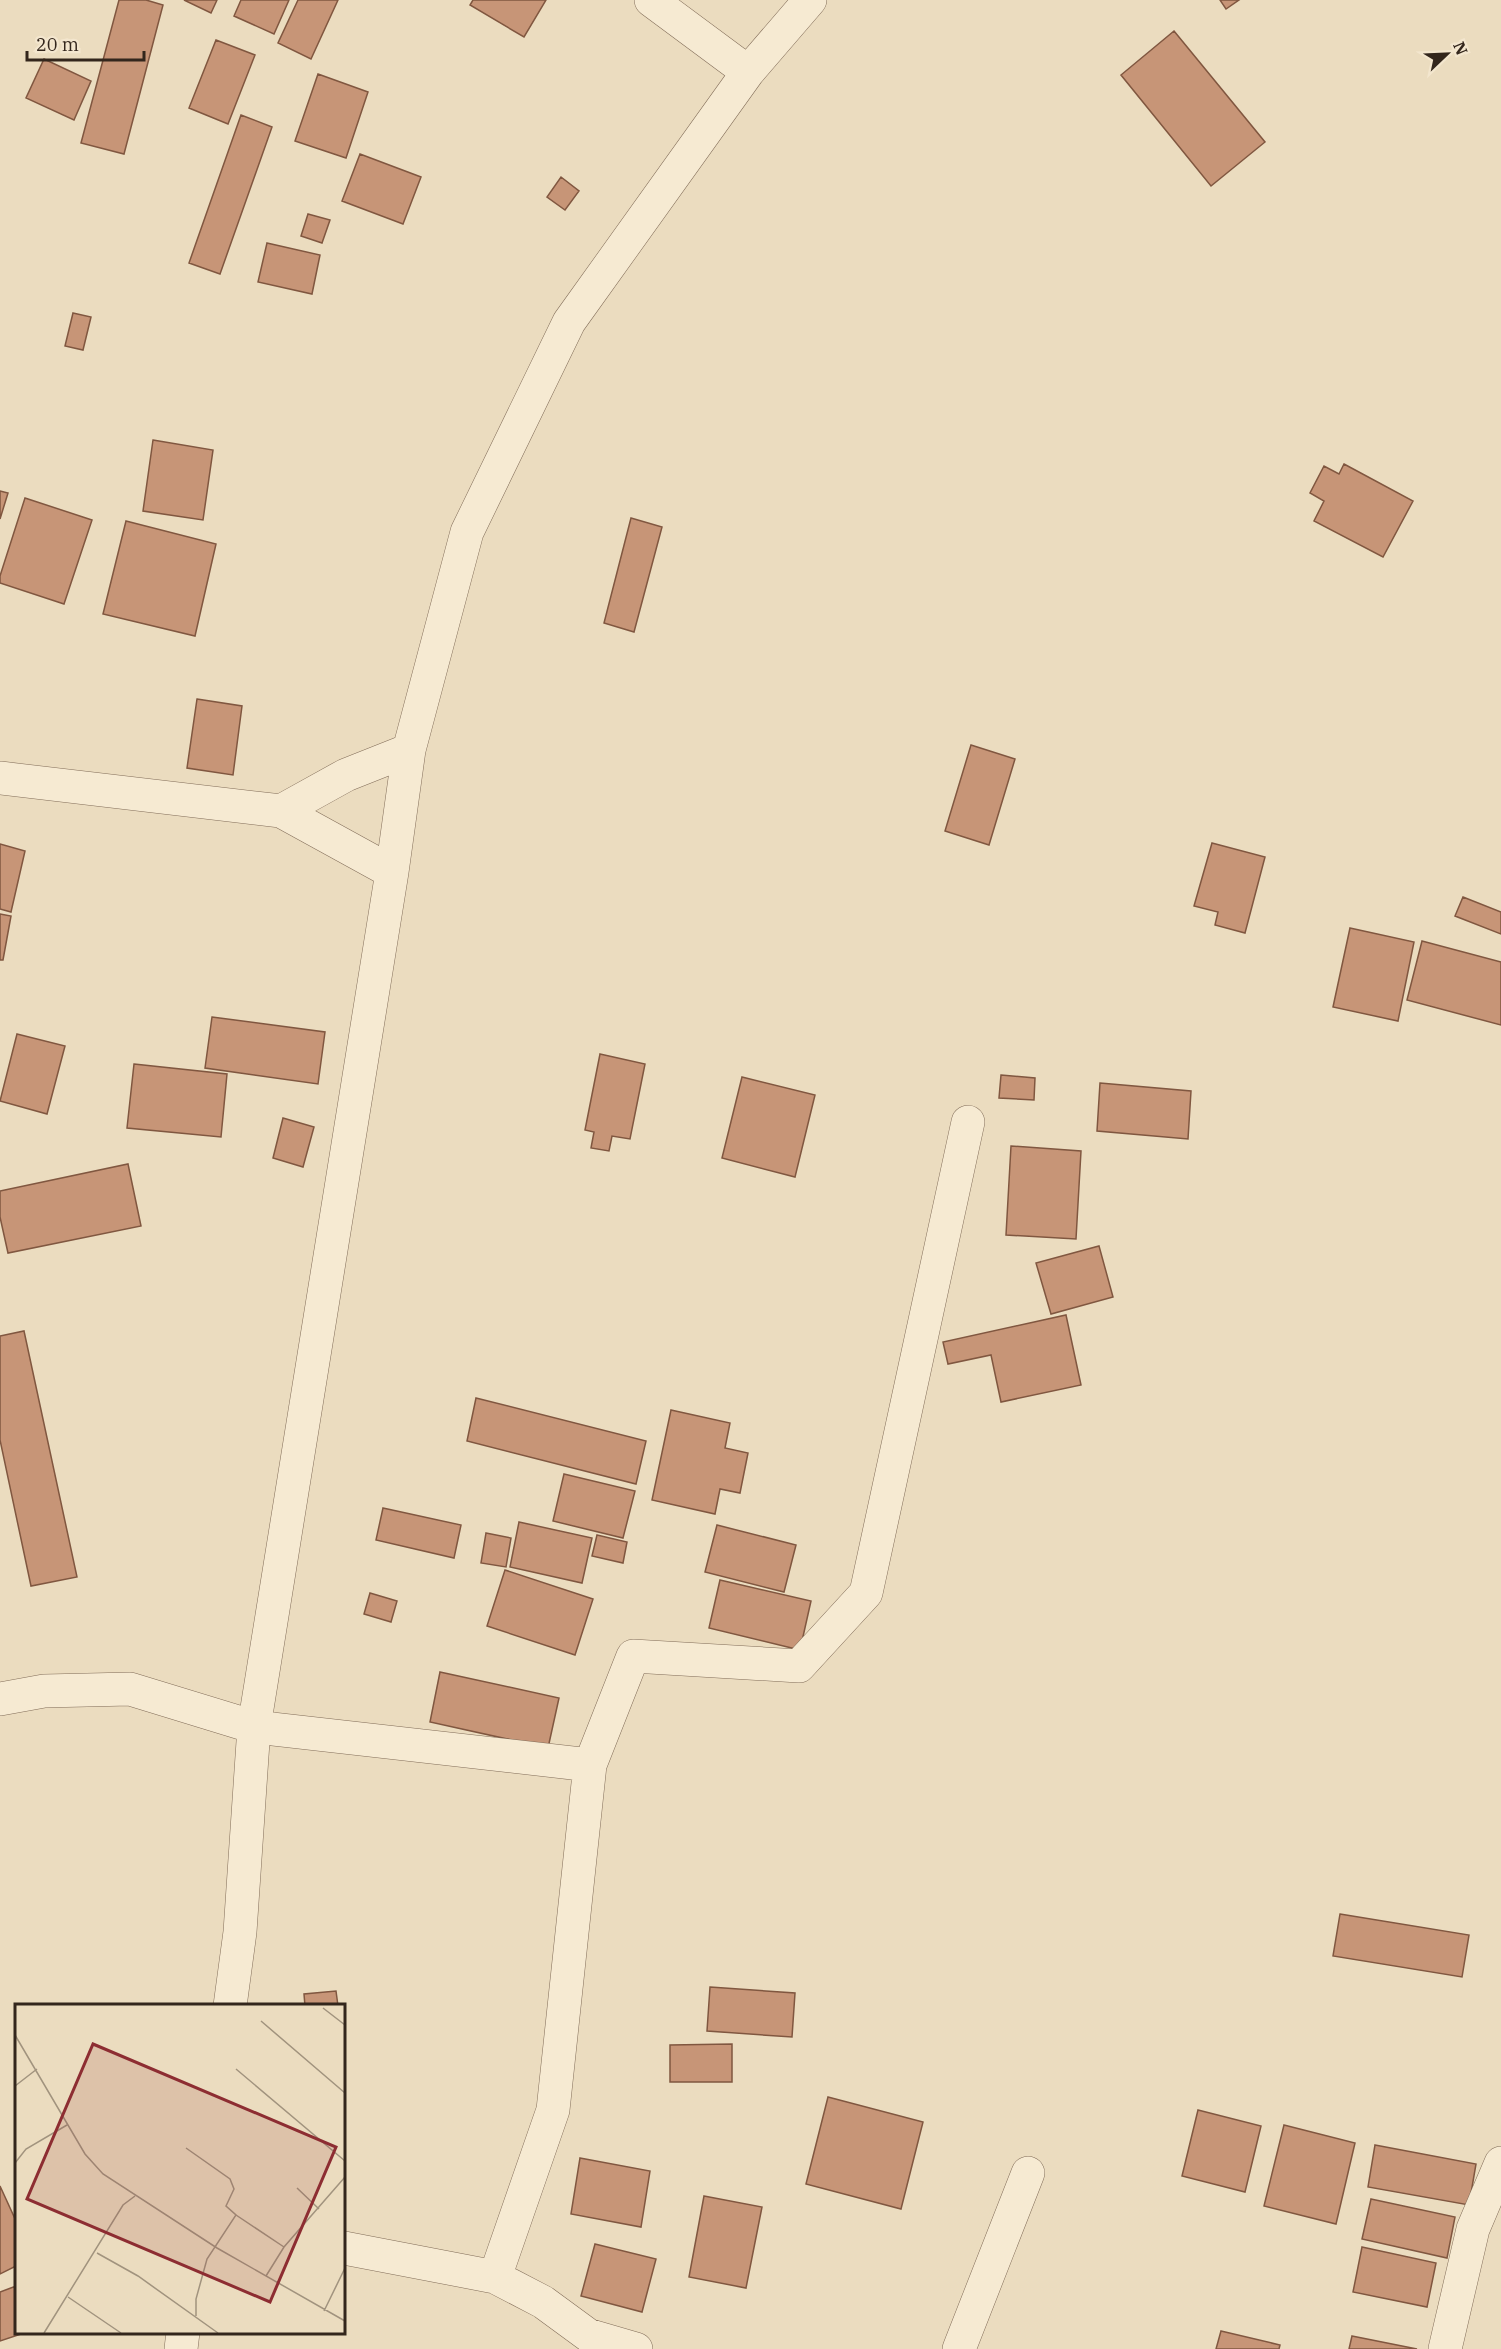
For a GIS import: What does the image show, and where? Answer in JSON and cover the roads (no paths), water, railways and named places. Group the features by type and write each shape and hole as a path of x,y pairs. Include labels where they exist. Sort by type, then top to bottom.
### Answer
{"street":[{"path":"651,0 748,72"},
{"path":"230,2004 240,1932 254,1727 392,872 409,750 467,532 569,322 748,72 810,0"},
{"path":"281,811 346,775 409,750"},
{"path":"0,778 281,811 392,872"},
{"path":"495,2277 554,2110 590,1765 633,1656 799,1666 866,1593 968,1122"},
{"path":"0,1699 44,1691 130,1689 254,1727 590,1765"},
{"path":"1445,2349 1473,2229 1501,2163"},
{"path":"959,2349 1028,2173"},
{"path":"345,2248 495,2277 543,2302 588,2335 636,2349"},
{"path":"181,2349 183,2334"}]}
